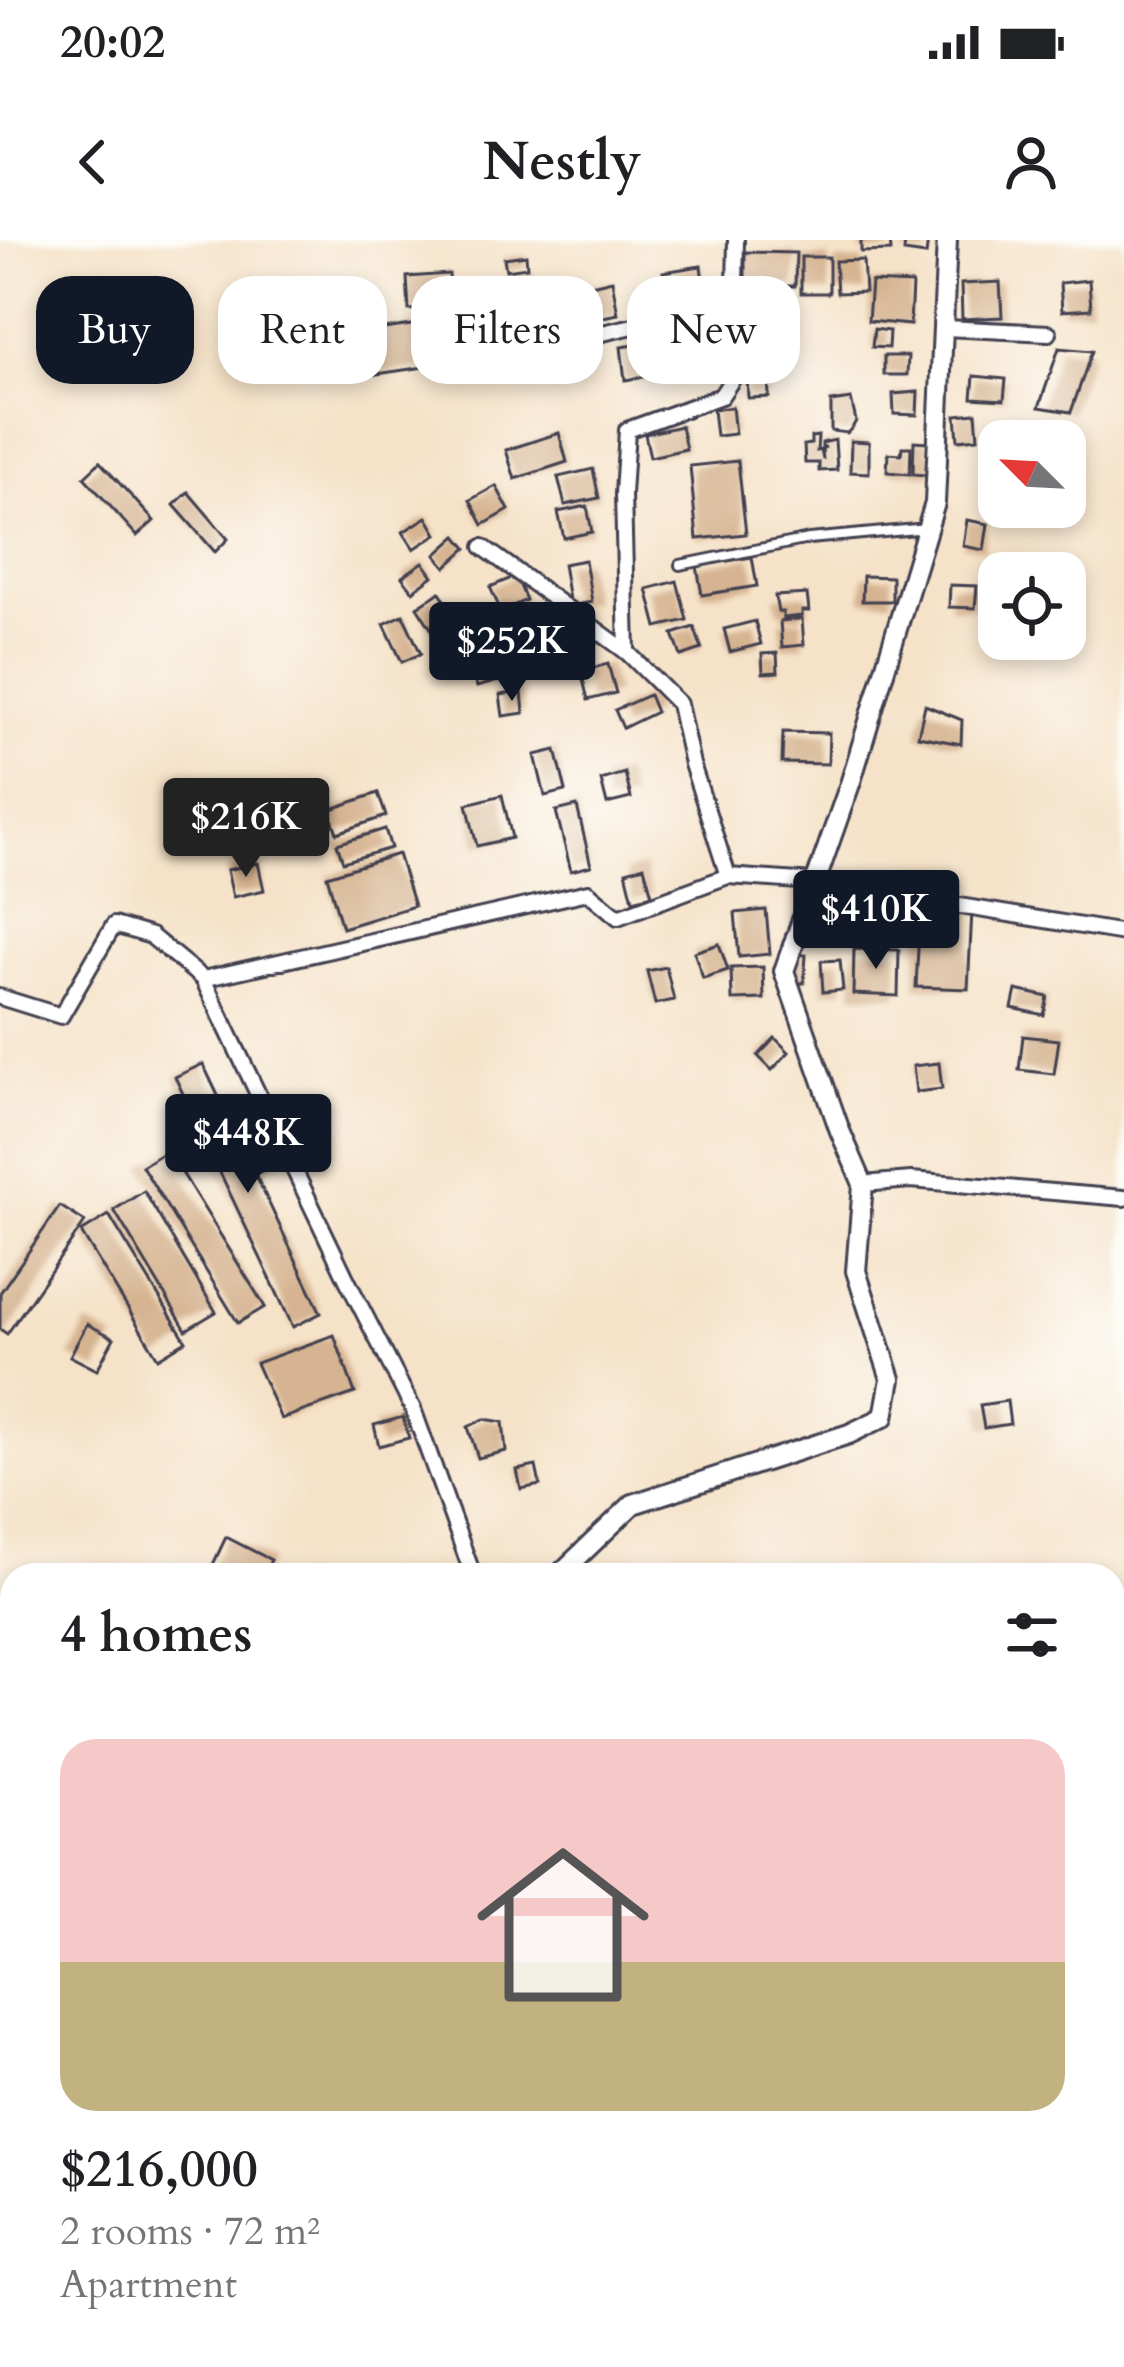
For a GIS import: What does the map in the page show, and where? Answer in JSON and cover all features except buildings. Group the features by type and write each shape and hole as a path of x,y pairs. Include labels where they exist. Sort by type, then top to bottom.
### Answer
{"street":[{"path":"735,276 736,240"},
{"path":"572,1563 633,1504 850,1433 884,1417 891,1379 856,1271 862,1184 784,971 851,782 935,502 947,240"},
{"path":"945,328 1049,333"},
{"path":"627,652 623,494 627,430 721,396 729,384"},
{"path":"483,547 627,652 679,704 692,764 728,876"},
{"path":"203,979 588,892 618,916 728,876 814,882 1124,934"},
{"path":"0,997 61,1016 114,925 151,936 203,979 413,1409 469,1563"},
{"path":"862,1184 910,1180 1124,1198"}],"lane":[{"path":"680,565 809,539 927,528"}]}
